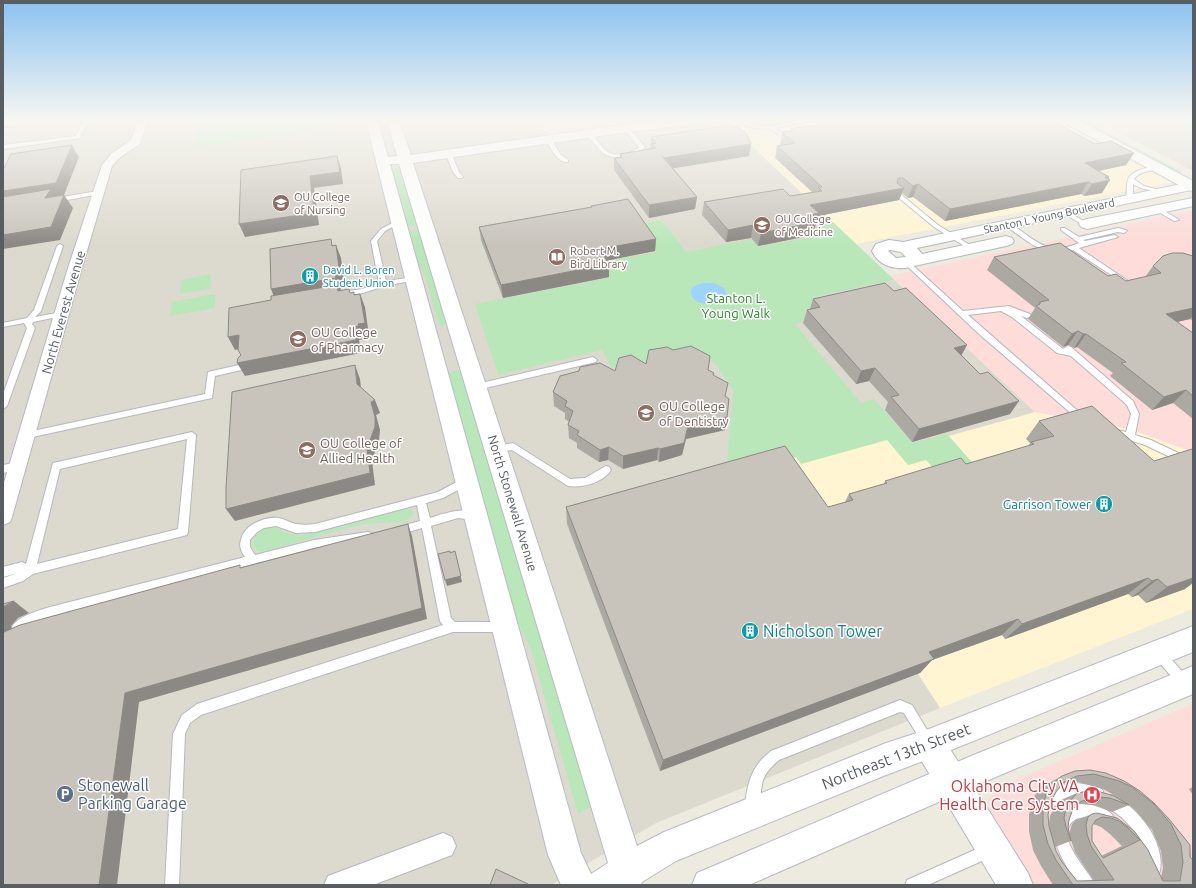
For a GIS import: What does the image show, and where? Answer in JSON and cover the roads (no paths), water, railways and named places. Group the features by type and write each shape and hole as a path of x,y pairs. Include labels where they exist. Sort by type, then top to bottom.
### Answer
{"main road":[{"path":"382,162 565,855 578,885"},
{"name":"North Stonewall Avenue","path":"407,162 496,449 618,880"},
{"path":"1146,162 1192,183"},
{"path":"1159,162 1192,183"},
{"name":"Stanton L Young Boulevard","path":"1192,183 1127,200 912,244 908,257 970,248 1084,224 1159,214 1193,202"},
{"name":"Northeast 13th Street","path":"618,880 664,849 886,759 930,744 1193,639"},
{"path":"709,885 952,780 1189,682"},
{"path":"930,744 1016,885"}],"street":[{"name":"North Everest Avenue","path":"3,518 62,314 109,162"},
{"path":"337,885 443,846"}],"lane":[{"path":"452,162 460,177"},
{"path":"1127,200 1131,194 1130,184 1135,174 1140,171 1157,168"},
{"path":"1132,180 1142,187 1161,192"},
{"path":"52,201 98,194"},
{"path":"896,194 936,226 970,248"},
{"path":"921,213 932,211"},
{"path":"1067,213 1084,224"},
{"path":"1159,214 1176,220"},
{"path":"383,284 374,241 383,230 398,222"},
{"path":"1008,225 1045,250"},
{"path":"1063,229 1084,243"},
{"path":"1077,238 1118,230 1124,231"},
{"path":"1037,251 1045,250 1055,252 1075,248 1084,243 1115,237"},
{"path":"3,406 31,328 28,324 30,316 37,311 60,246"},
{"path":"1075,248 1131,286"},
{"path":"908,257 962,313 1078,416 1098,427 1148,442 1193,464"},
{"path":"332,296 363,291 383,284 414,279"},
{"path":"1001,308 1015,315 1060,351 1071,352 1130,403 1135,414 1130,436"},
{"path":"962,313 1009,308 1027,316"},
{"path":"3,325 62,314"},
{"path":"477,386 593,360"},
{"path":"28,434 210,396 211,374 243,367"},
{"path":"3,582 19,578 30,570 183,532 192,435 56,466 30,570"},
{"path":"496,449 513,446 568,482 576,484 592,481 606,470"},
{"path":"3,469 19,466"},
{"path":"254,560 247,554 244,548 245,540 256,526 276,522 294,528 315,528 440,495 454,489 466,481"},
{"path":"421,500 446,621 453,627"},
{"path":"390,533 458,514 475,516"},
{"path":"40,627 22,634 18,632 37,616 330,541 376,536 188,588"},
{"path":"3,572 22,567 30,570"},
{"path":"172,885 179,734 186,719 197,710 453,627 504,627"},
{"path":"1158,653 1189,682"},
{"path":"750,814 757,773 765,762 775,755 900,706 908,709 930,744"},
{"path":"1042,816 1046,804 1054,796 1064,791 1078,790 1107,798 1126,812 1146,835 1154,854 1152,884 1142,864"},
{"path":"1088,885 1066,854 1062,840 1061,826 1066,818 1076,811 1088,810 1104,816 1115,824"},
{"path":"912,885 993,849"}],"water":[{"path":"702,283 714,283 724,288 727,295 724,300 719,303 706,304 695,300 692,296 691,290 693,287"}],"place":[{"name":"OU College of Nursing","path":"281,203"},
{"name":"OU College of Medicine","path":"762,225"},
{"name":"Robert M. Bird Library","path":"557,257"},
{"name":"David L. Boren Student Union","path":"310,276"},
{"name":"OU College of Pharmacy","path":"298,339"},
{"name":"OU College of Dentistry","path":"646,413"},
{"name":"OU College of Allied Health","path":"307,450"},
{"name":"Garrison Tower","path":"1104,504"},
{"name":"Nicholson Tower","path":"750,631"},
{"name":"Stonewall Parking Garage","path":"65,794"},
{"name":"Oklahoma City VA Health Care System","path":"1092,795"}],"park label":[{"name":"Stanton L. Young Walk","path":"736,306"}]}
